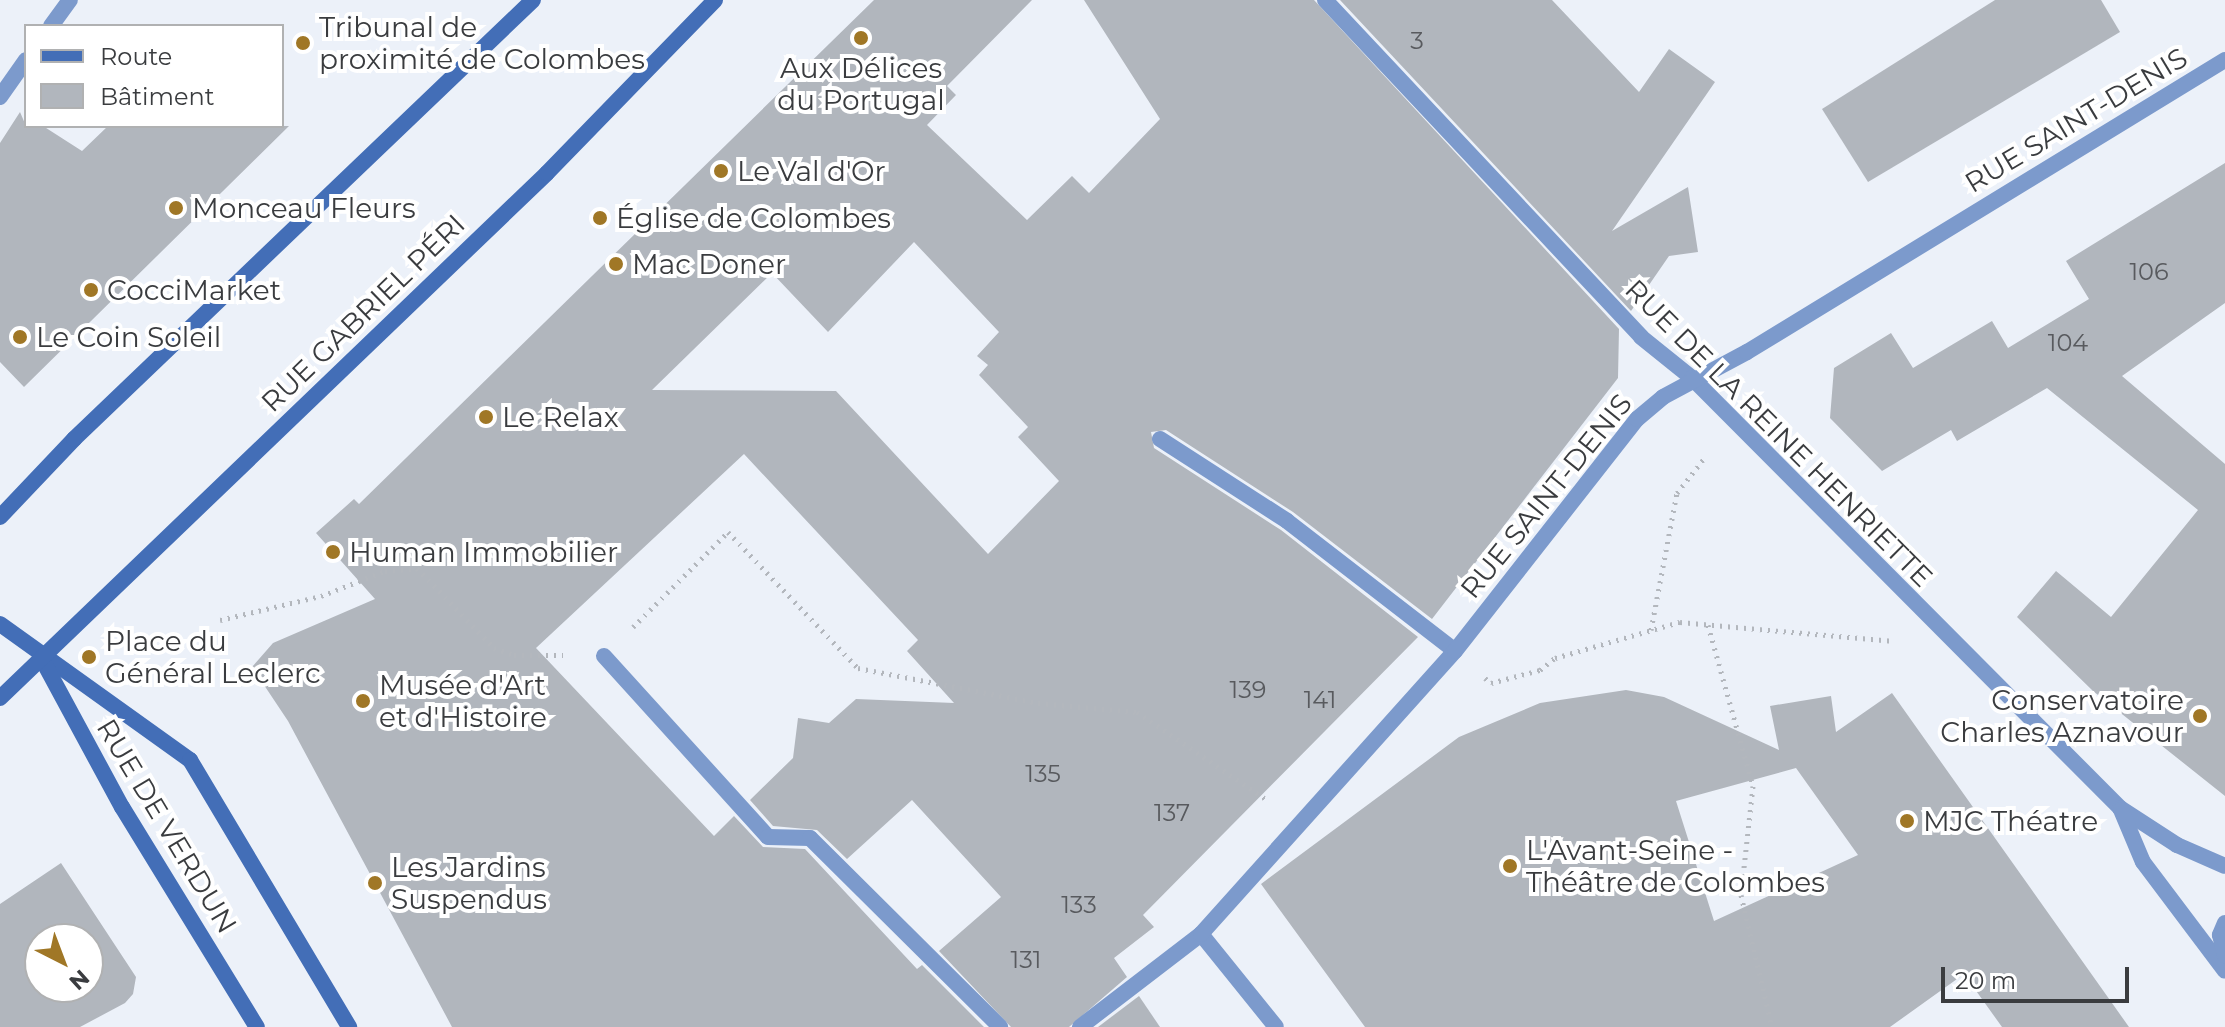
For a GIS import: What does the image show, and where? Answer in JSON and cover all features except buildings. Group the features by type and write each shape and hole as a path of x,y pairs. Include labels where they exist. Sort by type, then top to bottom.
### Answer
{"main road":[{"path":"0,517 74,439 533,0"},
{"name":"RUE GABRIEL PÉRI","path":"0,698 535,184 715,0"},
{"path":"0,624 41,659"},
{"name":"RUE DE VERDUN","path":"41,659 122,807 257,1027"},
{"name":"RUE DE VERDUN","path":"41,659 190,760 349,1027"}],"street":[{"path":"52,24 70,0"},
{"name":"RUE DE LA REINE HENRIETTE","path":"1325,0 1641,337 1692,378 2120,808 2177,845 2225,866"},
{"name":"RUE SAINT-DENIS","path":"1080,1027 1201,934 1455,651 1637,419 1692,378 1747,352 2225,60"},
{"path":"0,97 24,63"},
{"path":"1160,439 1287,521 1455,651"},
{"path":"604,656 768,837 810,838 1000,1027"},
{"path":"2120,808 2143,862 2225,971"},
{"path":"2225,923 2220,935 2225,955"},
{"path":"1201,934 1276,1027"}],"path":[{"path":"1651,630 1677,493 1706,456"},
{"path":"220,620 321,596 385,571 417,568 494,648 514,655 604,656 728,532 858,668 1038,703 1137,712 1279,808 1298,826"},
{"path":"1491,683 1540,670 1555,658 1680,622 1955,642"},
{"path":"1708,625 1753,786 1741,895 1772,1027"}],"place":[{"name":"Aux Délices du Portugal","path":"861,38"},
{"name":"Tribunal de proximité de Colombes","path":"303,43"},
{"name":"Le Val d'Or","path":"721,171"},
{"name":"Monceau Fleurs","path":"176,208"},
{"name":"Église de Colombes","path":"600,218"},
{"name":"Mac Doner","path":"616,264"},
{"name":"CocciMarket","path":"91,290"},
{"name":"Le Coin Soleil","path":"20,337"},
{"name":"Le Relax","path":"486,417"},
{"name":"Human Immobilier","path":"333,552"},
{"name":"Place du Général Leclerc","path":"89,657"},
{"name":"Musée d'Art et d'Histoire","path":"363,701"},
{"name":"Conservatoire Charles Aznavour","path":"2200,716"},
{"name":"MJC Théatre","path":"1907,821"},
{"name":"L'Avant-Seine - Théâtre de Colombes","path":"1510,866"},
{"name":"Les Jardins Suspendus","path":"375,883"}]}
